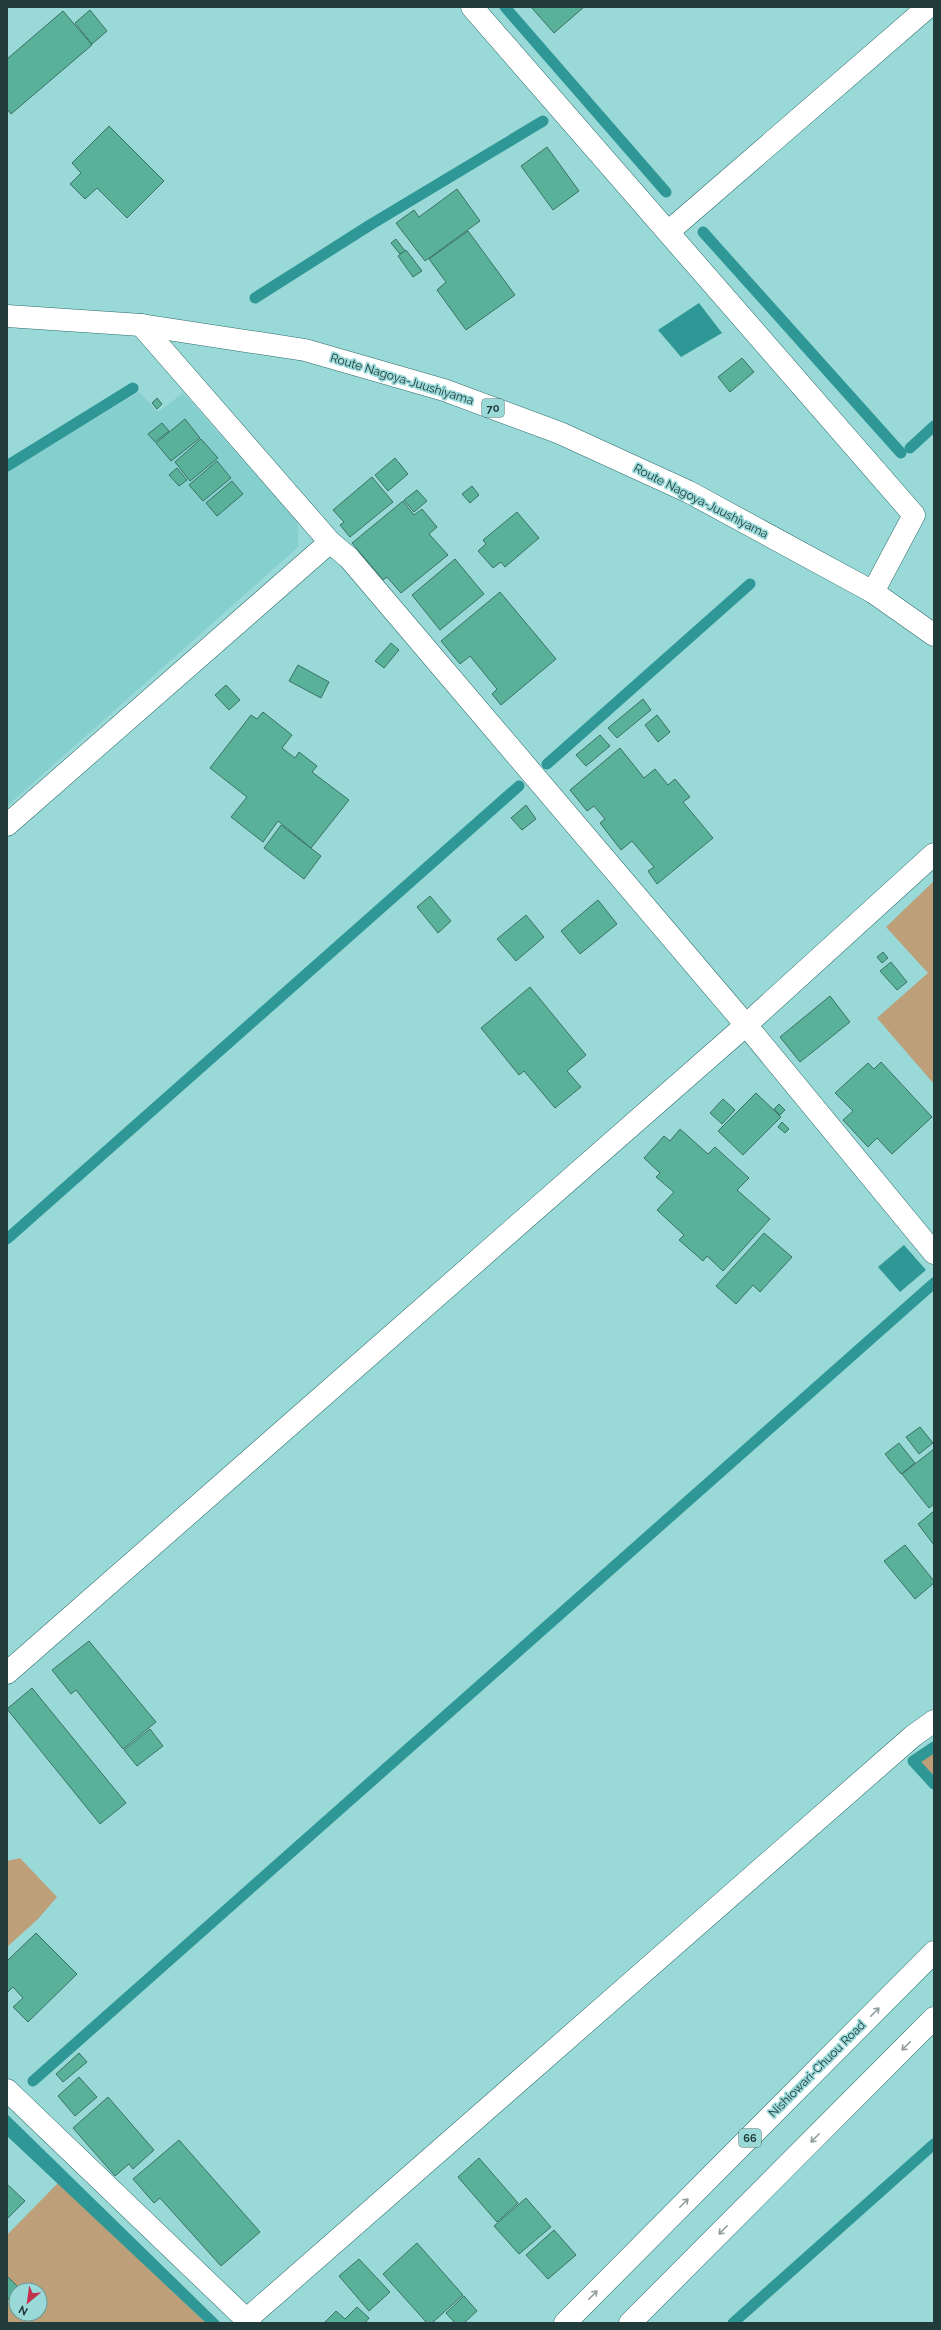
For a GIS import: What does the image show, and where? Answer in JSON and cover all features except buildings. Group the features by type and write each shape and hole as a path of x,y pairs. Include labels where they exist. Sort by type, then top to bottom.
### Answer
{"street":[{"path":"472,7 914,516 873,592"},
{"path":"668,232 928,7"},
{"name":"Route Nagoya-Juushiyama","path":"7,316 141,325 305,350 444,390 560,433 689,492 873,592 934,635"},
{"path":"141,325 330,542 349,558 746,1025 934,1253"},
{"path":"7,825 330,542"},
{"path":"7,1673 746,1025 934,854"},
{"path":"7,2090 248,2321 913,1736 934,1721"},
{"name":"Nishiowari-Chuou Road","path":"565,2323 934,1952"},
{"path":"630,2323 934,2018"}],"shaded area":[{"path":"699,303 722,333 681,357 658,330"},
{"path":"139,392 158,412 183,393 298,522 298,547 7,806 7,472"},
{"path":"934,881 934,1084 877,1018 928,973 886,927"},
{"path":"904,1245 926,1270 900,1292 878,1267"},
{"path":"934,1745 934,1778 915,1757"},
{"path":"20,1858 57,1897 38,1919 7,1947 7,1861"},
{"path":"7,2114 221,2323 206,2323 7,2136"},
{"path":"58,2183 206,2323 7,2323 7,2235"}],"waterway":[{"path":"505,7 666,192"},
{"path":"255,298 370,225 543,121"},
{"path":"703,232 901,453"},
{"path":"7,466 133,388"},
{"path":"910,448 934,426"},
{"path":"547,764 750,584"},
{"path":"7,1239 519,786"},
{"path":"33,2081 934,1283"},
{"path":"934,1747 913,1761 934,1784"},
{"path":"733,2323 934,2144"}]}
